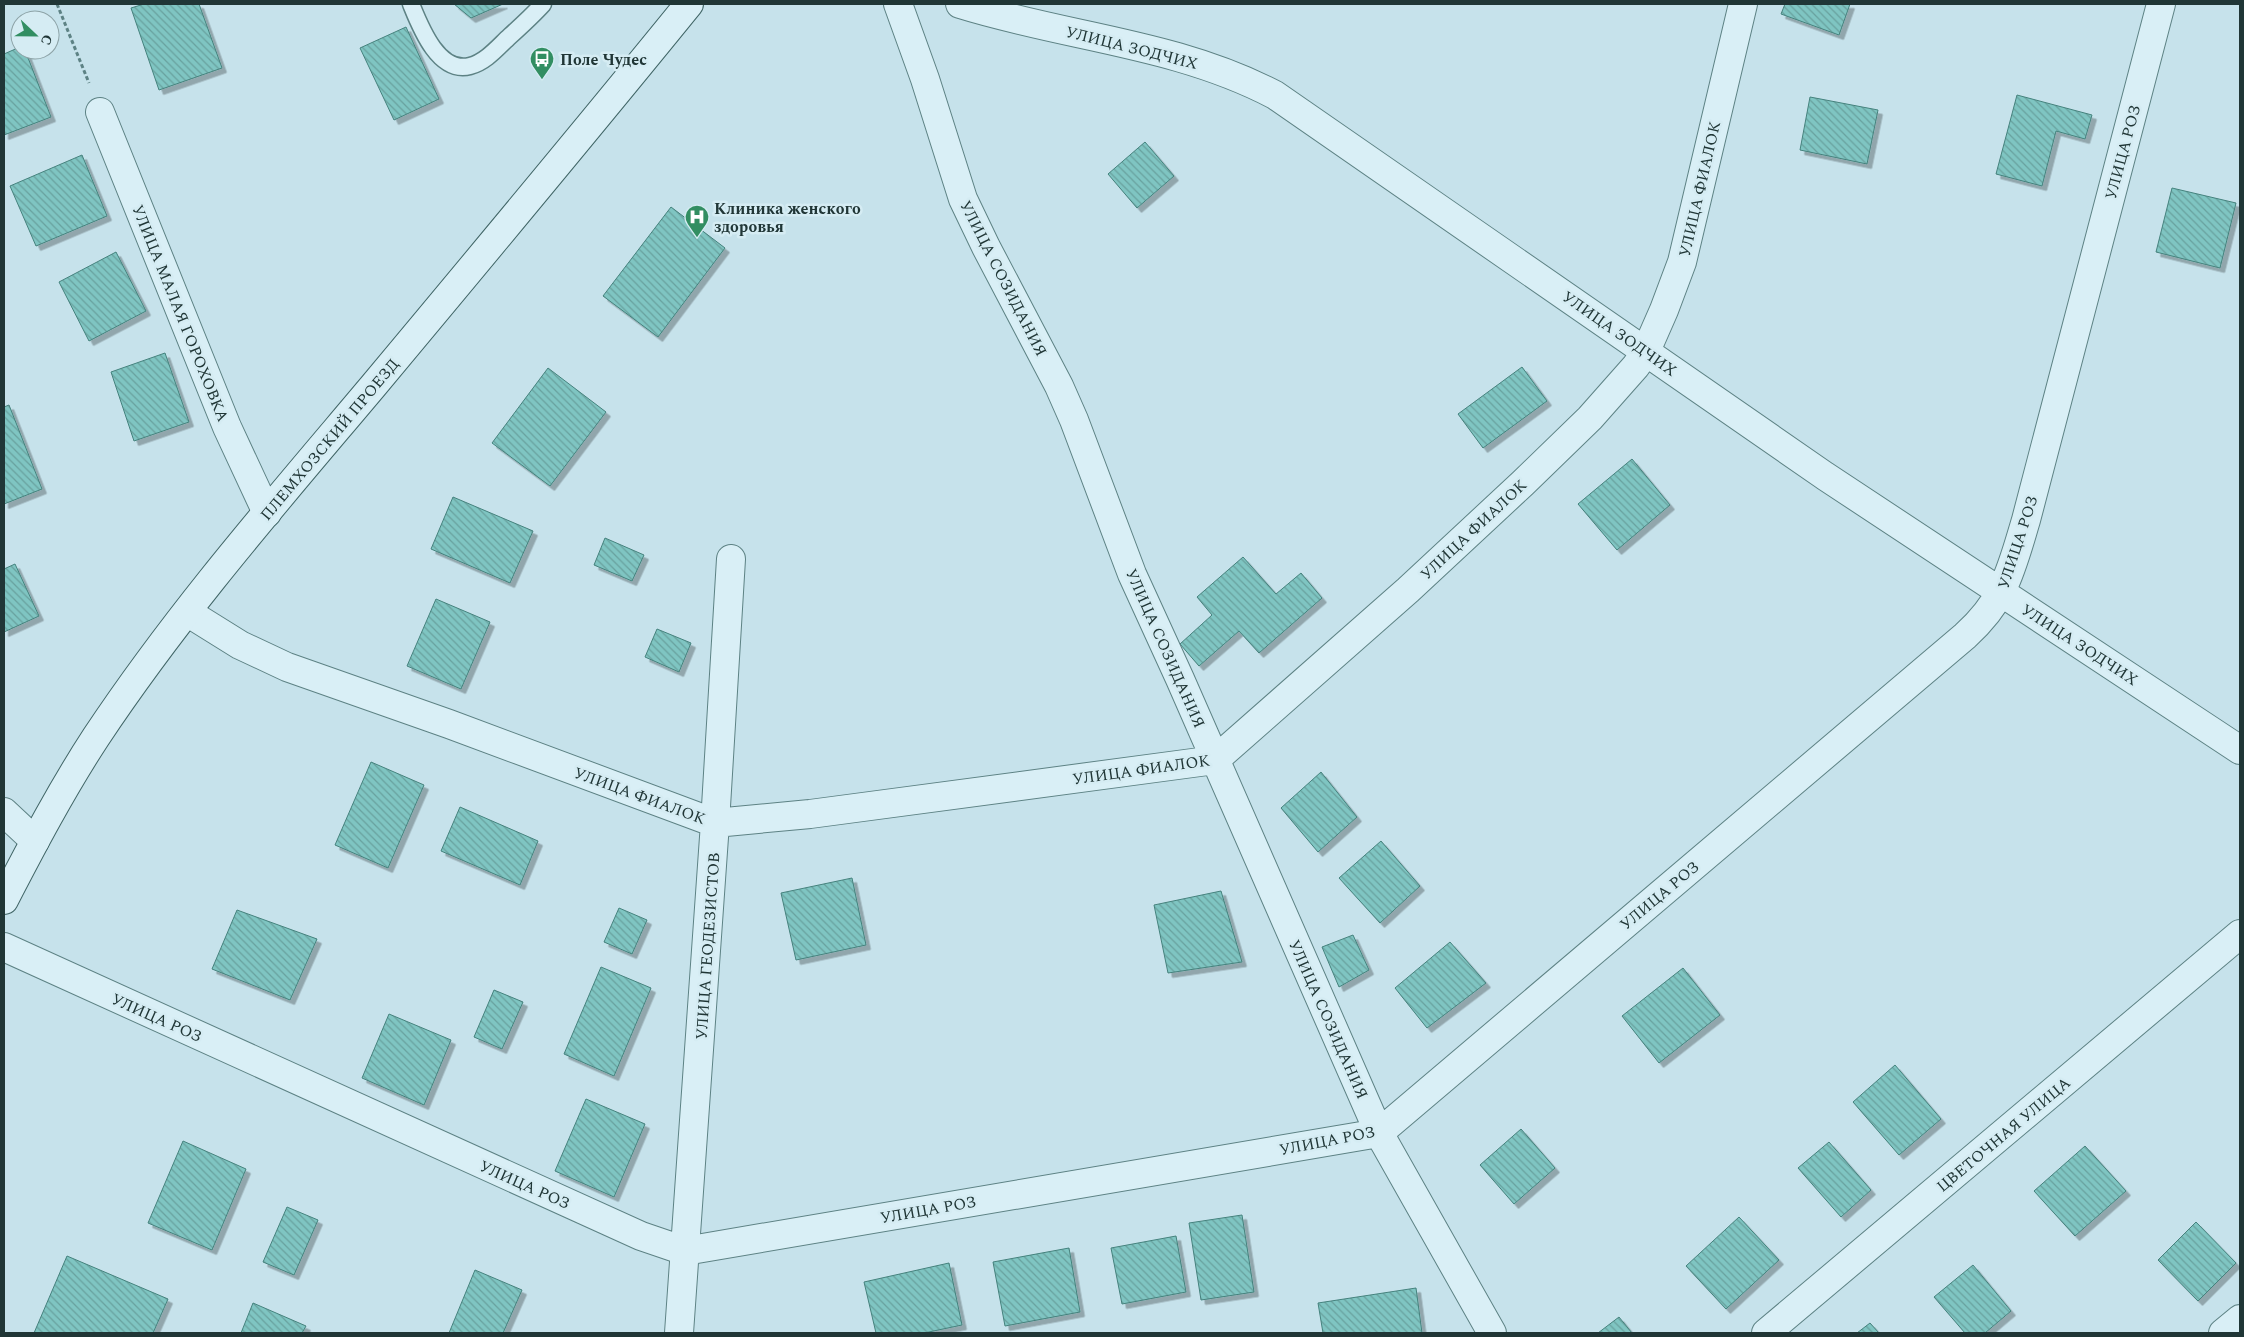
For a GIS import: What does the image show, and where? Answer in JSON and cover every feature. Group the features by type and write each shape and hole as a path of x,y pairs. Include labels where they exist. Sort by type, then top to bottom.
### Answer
{"street":[{"name":"ПЛЕМХОЗСКИЙ ПРОЕЗД","path":"4,900 35,841 94,740 145,666 267,513 540,187 689,4"},
{"name":"УЛИЦА СОЗИДАНИЯ","path":"898,4 925,79 963,200 986,248 1059,386 1074,420 1132,574 1379,1133 1492,1333"},
{"name":"УЛИЦА ЗОДЧИХ","path":"960,4 1011,18 1155,49 1202,64 1258,86 1312,119 1825,476 2240,750"},
{"name":"УЛИЦА ФИАЛОК","path":"187,612 240,646 287,668 449,724 715,823 810,814 1215,760 1400,597 1524,483 1612,395 1646,351 1682,262 1743,4"},
{"name":"УЛИЦА РОЗ","path":"4,947 641,1236 685,1251 1379,1133 1965,636 1992,608 2002,592 2026,520 2161,4"},
{"name":"УЛИЦА МАЛАЯ ГОРОХОВКА","path":"100,112 227,427 267,513"},
{"name":"УЛИЦА ГЕОДЕЗИСТОВ","path":"679,1333 715,823 731,558"},
{"path":"4,812 35,841"},
{"name":"ЦВЕТОЧНАЯ УЛИЦА","path":"1766,1333 2240,934"},
{"path":"2223,1333 2240,1319"}],"lane":[{"path":"411,4 422,32 432,48 444,59 457,66 468,67 492,54 543,4"}],"path":[{"path":"57,4 100,112"}],"building":[{"path":"144,4 199,4 222,68 159,90 131,8"},
{"path":"454,4 503,4 471,18"},
{"path":"1785,4 1850,4 1839,35 1781,14"},
{"path":"406,27 439,99 394,120 360,48"},
{"path":"10,51 10,60 29,60 51,117 4,135 4,54"},
{"path":"2017,95 2092,115 2085,139 2056,131 2042,186 1996,174"},
{"path":"1810,97 1878,110 1867,164 1800,150"},
{"path":"1145,142 1174,176 1137,208 1108,174"},
{"path":"82,155 107,216 36,246 10,186"},
{"path":"2172,188 2236,203 2220,268 2156,252"},
{"path":"671,207 725,248 658,337 603,296"},
{"path":"116,252 146,311 89,341 59,282"},
{"path":"165,353 189,422 134,441 111,372"},
{"path":"1522,367 1547,401 1483,448 1458,414"},
{"path":"548,368 606,412 550,486 492,443"},
{"path":"9,405 42,489 4,504 4,407"},
{"path":"1632,459 1670,505 1617,550 1578,504"},
{"path":"453,497 533,531 510,583 431,549"},
{"path":"605,538 644,555 632,581 594,565"},
{"path":"1243,557 1276,594 1301,573 1322,598 1259,653 1239,631 1199,666 1180,644 1212,615 1197,597"},
{"path":"15,564 39,616 4,632 4,569"},
{"path":"436,599 490,622 461,689 407,666"},
{"path":"657,629 691,643 679,672 645,657"},
{"path":"371,762 424,785 388,868 335,845"},
{"path":"1321,772 1357,817 1318,852 1281,808"},
{"path":"460,807 538,841 520,885 441,851"},
{"path":"1381,841 1420,886 1380,923 1339,878"},
{"path":"852,878 866,945 796,960 781,893"},
{"path":"1221,891 1242,962 1168,973 1154,905"},
{"path":"619,908 647,920 632,954 604,942"},
{"path":"237,910 317,939 290,1000 212,969"},
{"path":"1353,935 1369,970 1339,987 1322,947"},
{"path":"1450,942 1486,983 1427,1028 1395,988"},
{"path":"601,967 651,988 614,1076 564,1054"},
{"path":"1683,968 1720,1015 1659,1063 1622,1016"},
{"path":"494,990 523,1002 502,1049 474,1037"},
{"path":"389,1014 451,1040 424,1105 362,1078"},
{"path":"1895,1065 1941,1119 1899,1155 1853,1102"},
{"path":"586,1099 645,1124 614,1197 555,1171"},
{"path":"1521,1129 1555,1168 1514,1204 1480,1165"},
{"path":"183,1141 246,1169 212,1250 148,1223"},
{"path":"1829,1142 1871,1190 1841,1217 1798,1168"},
{"path":"2085,1146 2126,1191 2075,1236 2034,1191"},
{"path":"287,1207 318,1220 294,1275 263,1262"},
{"path":"1242,1215 1254,1292 1201,1300 1189,1223"},
{"path":"1739,1217 1779,1260 1726,1309 1686,1266"},
{"path":"2196,1222 2236,1263 2198,1301 2158,1260"},
{"path":"1176,1236 1186,1292 1122,1304 1111,1248"},
{"path":"1069,1248 1080,1312 1005,1326 993,1262"},
{"path":"67,1256 168,1299 153,1333 34,1333"},
{"path":"949,1263 962,1325 924,1333 876,1333 864,1282"},
{"path":"1973,1265 2011,1311 1985,1333 1965,1333 1934,1297"},
{"path":"475,1270 522,1290 503,1333 449,1333"},
{"path":"1416,1288 1422,1333 1323,1333 1318,1303"},
{"path":"253,1303 306,1326 302,1333 241,1333"},
{"path":"1619,1317 1632,1333 1598,1333"},
{"path":"1870,1323 1879,1333 1857,1333"}],"place":[{"name":"Поле Чудес","path":"542,80"},
{"name":"Клиника женского здоровья","path":"697,238"}]}
